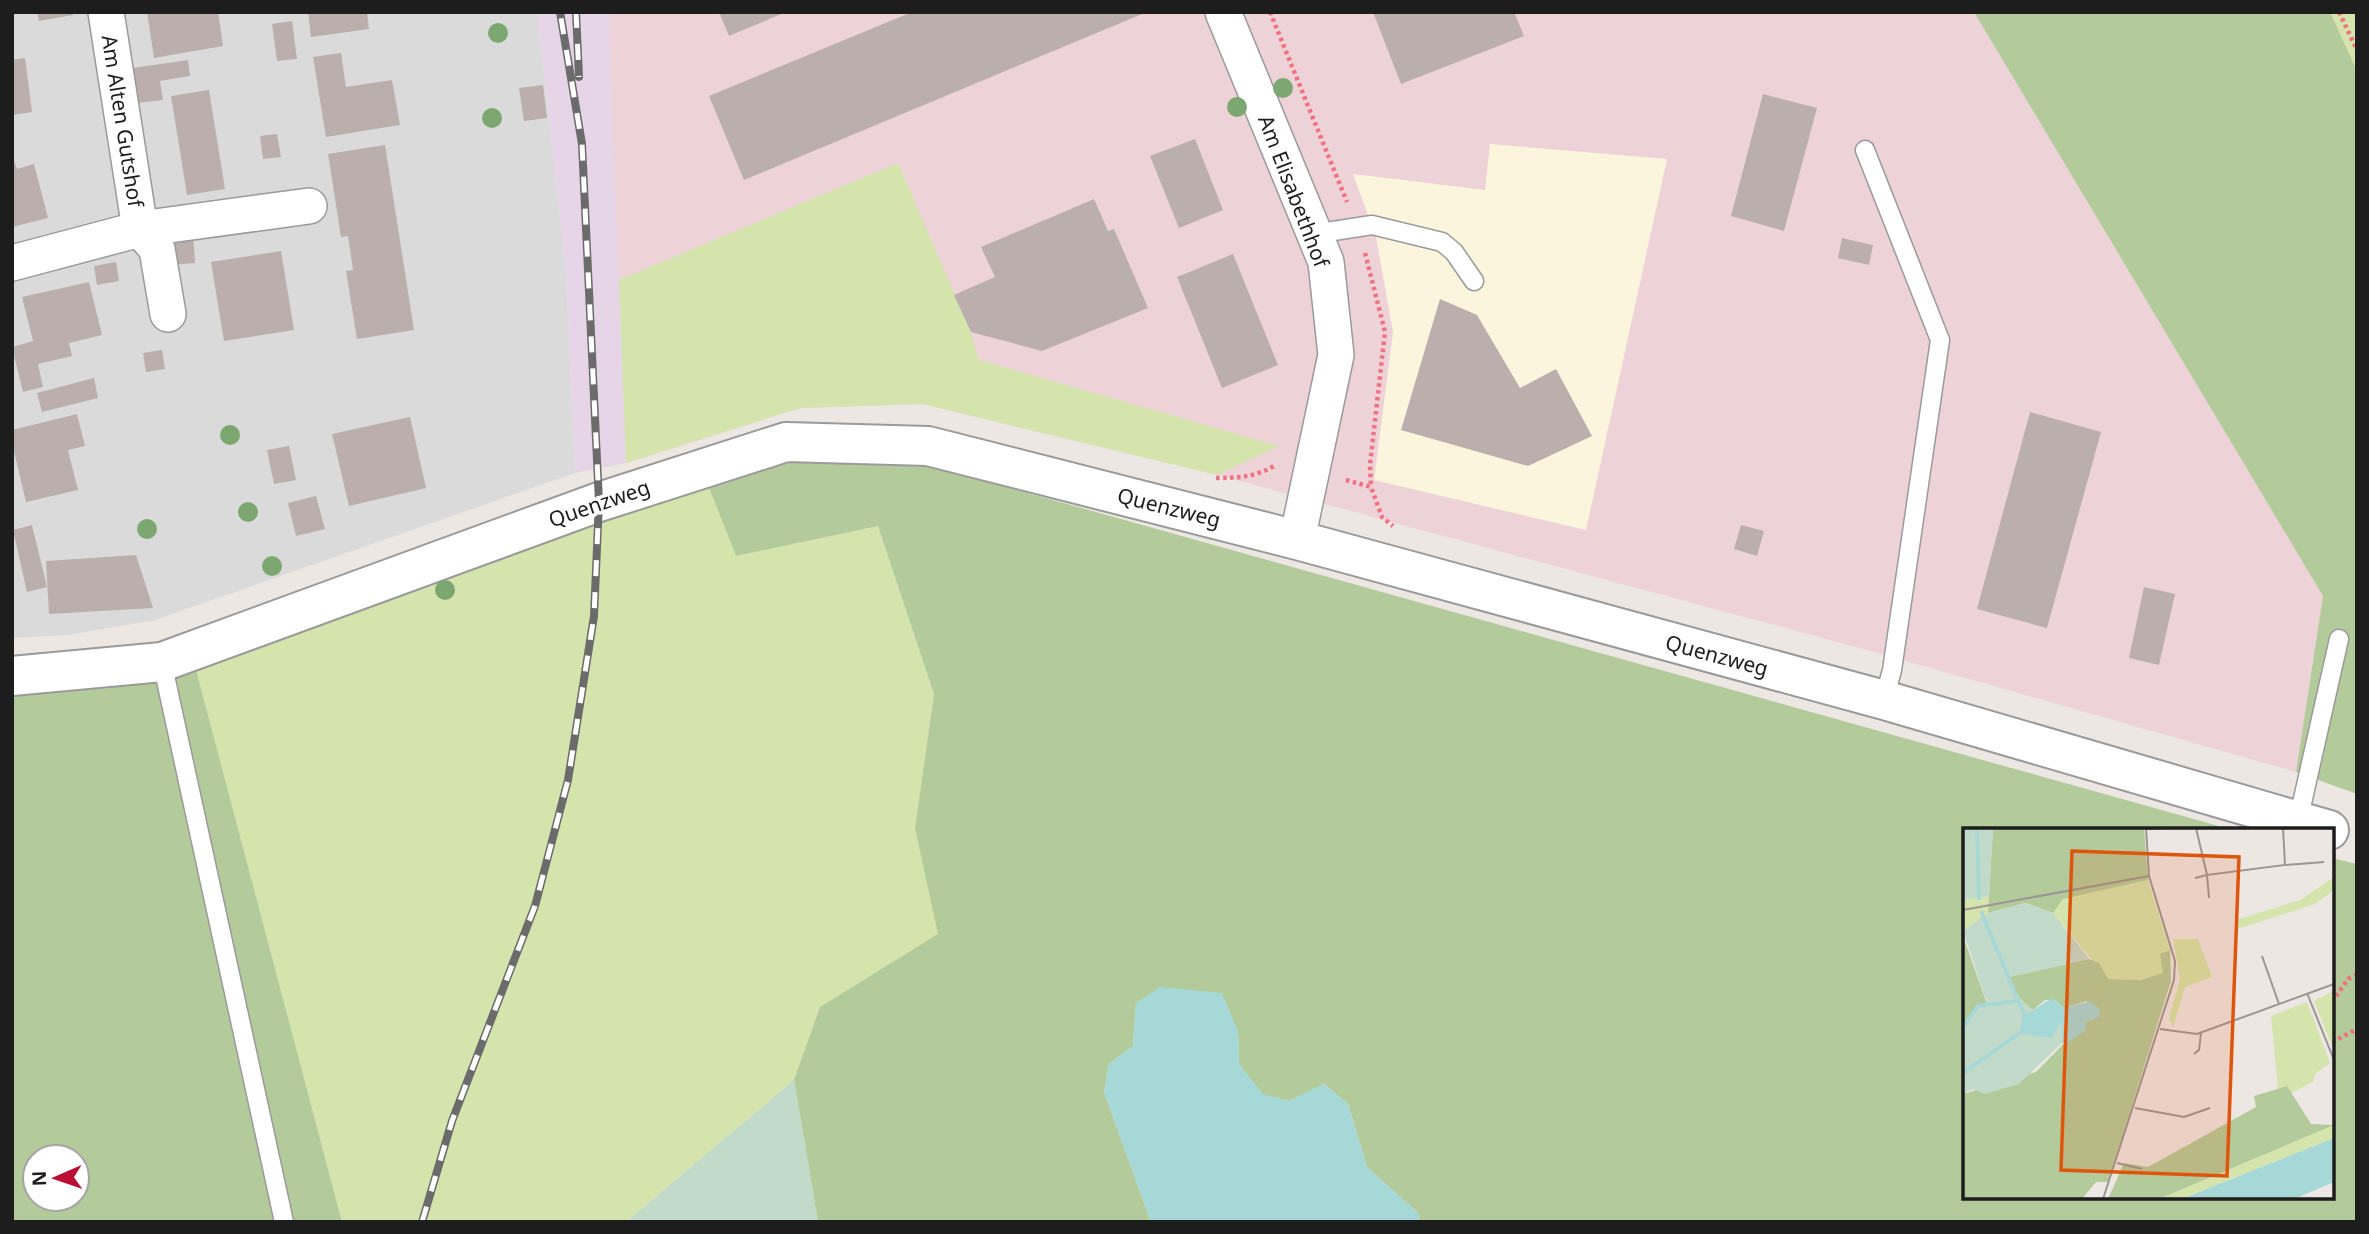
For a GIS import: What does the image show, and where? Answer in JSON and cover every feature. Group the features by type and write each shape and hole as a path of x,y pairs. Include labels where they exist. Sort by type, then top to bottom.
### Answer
{"street":[{"name":"Am Alten Gutshof","path":"106,12 140,229 157,248 168,314"},
{"name":"Am Elisabethhof","path":"1223,12 1326,262 1336,355 1297,540"},
{"name":"Am Alten Gutshof","path":"12,263 140,229 309,206"},
{"name":"Quenzweg","path":"12,676 162,662 598,502 786,443 928,446 1297,540 1884,700 2320,827"},
{"name":"Quenzweg","path":"2334,831 2357,837"}],"lane":[{"path":"1865,150 1940,340 1894,656 1884,700"},
{"path":"1314,234 1372,225 1441,242 1454,252 1474,281"},
{"path":"2320,827 2339,639"},
{"path":"162,662 284,1222"}],"path":[{"path":"2339,12 2357,50"},
{"path":"2334,999 2348,979 2357,974"},
{"path":"2334,1041 2357,1029"}],"shaded area":[{"path":"12,12 537,12 566,273 575,473 155,620 68,635 12,638"},
{"path":"537,12 608,12 609,19 626,463 575,473 566,273"},
{"path":"608,12 1974,12 2323,596 2296,772 1856,647 1217,475 922,404 800,408 626,463"},
{"path":"1490,144 1667,159 1586,530 1374,480 1393,332 1376,237 1353,174 1485,190"}],"green space":[{"path":"1974,12 2330,12 2357,71 2357,794 2296,772 2323,596"},
{"path":"2330,12 2357,12 2357,71"},
{"path":"898,163 971,332 979,360 1279,446 1217,475 922,404 800,408 626,463 619,280"},
{"path":"793,462 935,467 2226,828 1963,828 1963,1199 2334,1199 2334,858 2357,864 2357,1222 1419,1222 1418,1213 1367,1167 1348,1104 1324,1084 1289,1101 1263,1095 1239,1064 1238,1031 1136,1003 1133,1046 1109,1064 1104,1092 1151,1222 818,1222 794,1080 820,1007 938,934 915,828 934,694 878,526 736,556 708,485"},
{"path":"708,485 736,556 878,526 934,694 915,828 939,934 820,1007 794,1080 626,1222 342,1222 195,666"},
{"path":"195,666 342,1222 12,1222 12,695 108,688"},
{"path":"794,1080 818,1222 626,1222"}],"water":[{"path":"1160,987 1222,993 1238,1031 1239,1064 1263,1094 1289,1101 1324,1084 1348,1104 1367,1167 1418,1213 1419,1222 1151,1222 1104,1092 1109,1064 1133,1046 1136,1003"}],"building":[{"path":"37,12 72,12 73,15 39,21"},
{"path":"147,12 218,12 223,46 154,58"},
{"path":"308,12 367,12 369,29 311,37"},
{"path":"719,12 786,12 729,36"},
{"path":"912,12 1147,12 744,180 709,96"},
{"path":"1373,12 1514,12 1524,36 1401,84"},
{"path":"292,21 297,59 277,61 272,24"},
{"path":"341,53 346,87 392,80 400,125 326,137 313,57"},
{"path":"25,58 32,112 12,115 12,60"},
{"path":"188,60 190,76 160,81 163,100 138,103 133,68"},
{"path":"543,85 547,118 524,121 519,88"},
{"path":"209,90 225,189 187,195 171,96"},
{"path":"1763,94 1817,108 1784,231 1731,216"},
{"path":"277,134 281,157 263,159 260,136"},
{"path":"1195,139 1223,210 1179,228 1150,156"},
{"path":"385,145 414,330 357,339 346,271 353,270 348,236 341,237 328,154"},
{"path":"12,155 17,169 34,164 48,218 12,227"},
{"path":"1094,199 1108,231 1114,229 1148,308 1042,351 971,332 954,295 995,277 981,247"},
{"path":"193,235 195,263 172,265 170,236"},
{"path":"1842,238 1873,245 1869,265 1838,258"},
{"path":"281,251 294,330 224,341 211,262"},
{"path":"1233,254 1278,365 1222,388 1177,277"},
{"path":"116,262 119,281 97,285 94,266"},
{"path":"89,282 102,335 69,343 72,356 38,364 43,387 23,392 12,347 33,341 22,297"},
{"path":"1440,299 1477,315 1520,388 1556,369 1592,436 1528,466 1401,430"},
{"path":"162,350 165,369 146,372 143,353"},
{"path":"94,378 98,398 42,412 37,393"},
{"path":"2030,412 2101,432 2047,628 1977,609"},
{"path":"77,414 85,446 68,450 78,490 26,502 12,443 12,430"},
{"path":"410,417 426,488 349,506 332,434"},
{"path":"289,446 296,480 274,484 267,450"},
{"path":"316,496 325,529 296,536 288,503"},
{"path":"32,525 47,587 27,592 13,530"},
{"path":"1741,525 1764,531 1757,556 1734,549"},
{"path":"136,555 153,608 49,614 46,561"},
{"path":"2144,587 2175,594 2159,665 2129,658"}],"railway":[{"path":"422,1222 452,1121 535,906 568,780 594,616 599,502 582,144 560,12"},
{"path":"576,12 579,77"}]}
